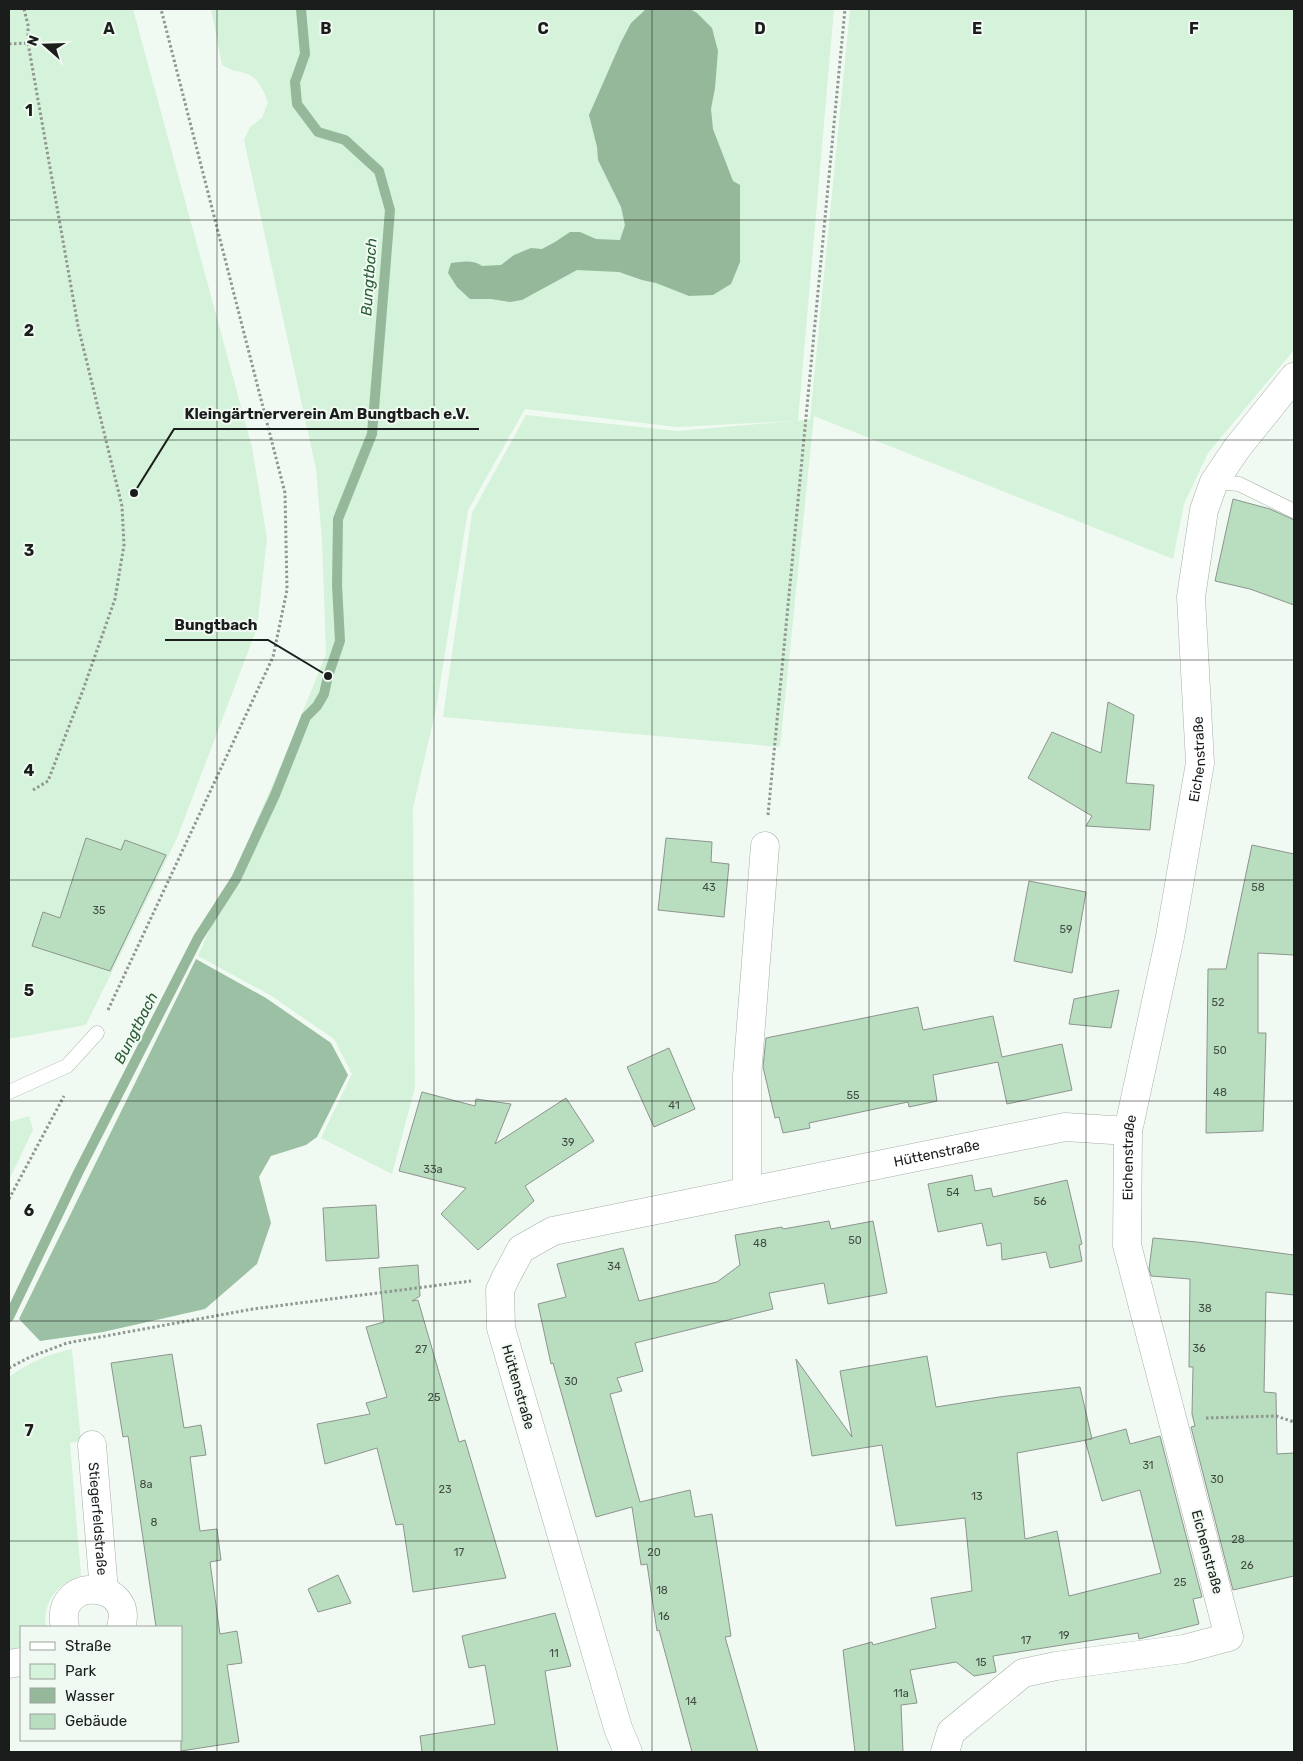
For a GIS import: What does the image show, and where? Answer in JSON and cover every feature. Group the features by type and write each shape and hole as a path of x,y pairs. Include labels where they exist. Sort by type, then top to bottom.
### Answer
{"street":[{"name":"Eichenstraße","path":"945,1752 951,1732 1023,1673 1056,1666 1184,1649 1230,1637 1127,1245 1128,1132 1170,937 1200,763 1191,597 1204,510 1214,482 1237,448 1294,377"},
{"path":"747,1191 747,1076 765,846"},
{"name":"Hüttenstraße","path":"628,1752 618,1728 501,1328 500,1290 522,1249 553,1231 1065,1126 1128,1132"},
{"name":"Stiegerfeldstraße","path":"92,1445 104,1591"},
{"name":"Stiegerfeldstraße","path":"65,1626 64,1611 68,1603 75,1595 84,1590 94,1589 104,1591 113,1596 119,1604 122,1614 121,1626"}],"lane":[{"path":"1214,482 1239,484 1294,511"},
{"path":"9,1092 67,1066 97,1033"}],"path":[{"path":"24,9 28,26 28,43 78,326 122,506 124,545 115,599 83,690 48,781 33,790"},
{"path":"97,1033 274,657 287,590 284,493 161,9"},
{"path":"765,846 845,9"},
{"path":"9,44 28,43"},
{"path":"9,1199 64,1094"},
{"path":"9,1368 30,1357 67,1343 253,1310 474,1280 500,1290"},
{"path":"1175,1426 1193,1418 1276,1416 1294,1422"}],"green space":[{"path":"9,9 133,9 252,447 267,538 257,628 177,838 86,1025 14,1038 9,1038"},
{"path":"211,9 834,9 798,421 810,419 850,9 1294,9 1294,350 1208,453 1184,504 1173,559 814,416 780,747 443,717 472,513 526,415 677,431 794,421 677,427 525,409 468,510 436,709 413,808 415,1087 392,1174 321,1138 352,1074 334,1039 270,995 198,956 284,758 326,654 322,542 316,469 244,140 250,127 262,118 268,102 260,85 250,75 222,65"},
{"path":"29,1116 33,1130 9,1180 9,1122"},
{"path":"72,1349 81,1441 70,1443 81,1576 65,1583 53,1595 45,1618 46,1626 20,1626 20,1648 9,1650 9,1377 23,1367"}],"shaded area":[{"path":"196,959 266,998 331,1043 348,1075 317,1137 306,1145 271,1156 259,1177 271,1223 257,1264 205,1309 103,1332 40,1341 19,1319"}],"water":[{"path":"690,9 697,13 712,28 718,51 711,109 713,129 733,181 740,185 740,262 731,284 713,295 689,296 656,283 619,272 577,270 522,300 510,302 491,299 470,299 457,287 448,273 451,263 467,261 475,262 482,266 501,265 514,255 531,248 542,249 570,232 580,232 596,239 620,240 625,225 621,207 598,160 597,147 589,115 631,23 645,10"}],"building":[{"path":"1233,499 1270,509 1294,520 1294,605 1250,589 1215,581"},
{"path":"1108,702 1134,715 1126,783 1154,785 1150,830 1086,826 1092,816 1028,778 1052,732 1101,753"},
{"path":"86,838 121,850 125,840 166,855 110,971 32,946 43,912 60,918"},
{"path":"666,838 712,842 711,862 729,864 724,917 658,910"},
{"path":"1252,845 1294,854 1294,955 1258,953 1258,1033 1266,1033 1263,1131 1206,1133 1208,969 1226,969"},
{"path":"1029,881 1086,892 1072,973 1014,961"},
{"path":"1119,990 1111,1028 1069,1024 1074,999"},
{"path":"918,1007 923,1030 993,1016 1002,1057 1062,1044 1072,1090 1007,1104 998,1062 933,1075 937,1101 909,1107 908,1102 809,1123 810,1128 783,1133 779,1117 775,1118 763,1067 766,1038"},
{"path":"669,1048 695,1109 654,1127 627,1067"},
{"path":"422,1092 475,1106 476,1099 511,1104 495,1144 566,1098 594,1141 525,1186 534,1201 478,1250 441,1214 466,1188 399,1171"},
{"path":"972,1175 975,1191 991,1188 993,1197 1067,1180 1082,1244 1079,1245 1082,1261 1050,1268 1046,1252 1002,1260 1001,1243 987,1246 982,1223 938,1232 928,1184"},
{"path":"376,1205 379,1258 326,1261 323,1208"},
{"path":"829,1221 831,1229 873,1221 887,1293 828,1304 824,1283 769,1293 773,1309 635,1343 643,1371 617,1378 622,1391 610,1394 640,1502 690,1490 695,1517 712,1514 731,1636 725,1637 758,1752 692,1752 659,1630 657,1631 647,1564 641,1565 632,1507 596,1517 553,1363 551,1364 538,1304 566,1297 557,1264 623,1248 639,1301 717,1282 740,1265 735,1235"},
{"path":"1153,1238 1294,1255 1294,1295 1266,1292 1264,1392 1276,1393 1277,1454 1294,1453 1294,1576 1233,1590 1191,1427 1195,1426 1192,1414 1193,1367 1189,1367 1190,1279 1151,1276 1149,1269"},
{"path":"418,1265 420,1296 412,1301 418,1300 459,1442 465,1440 506,1578 413,1592 403,1524 396,1525 377,1448 325,1464 317,1424 370,1414 366,1403 387,1397 366,1327 384,1322 379,1268"},
{"path":"172,1354 184,1428 201,1425 206,1455 190,1457 200,1531 217,1529 221,1560 210,1562 220,1634 237,1631 242,1663 227,1665 239,1742 181,1751 182,1626 156,1626 128,1436 123,1437 111,1363"},
{"path":"927,1356 936,1407 1080,1387 1092,1438 1126,1429 1130,1444 1160,1436 1202,1597 1193,1599 1199,1624 1139,1639 1138,1633 993,1656 996,1672 974,1676 956,1662 910,1670 917,1703 901,1705 903,1752 855,1752 843,1650 872,1642 873,1645 936,1628 931,1598 972,1591 965,1518 896,1526 882,1445 812,1456 796,1359 852,1437 840,1371","holes":["1085,1440 1102,1501 1140,1490 1161,1573 1069,1596 1057,1531 1025,1539 1017,1453"]},
{"path":"338,1575 351,1603 318,1612 308,1589"},
{"path":"555,1613 571,1666 545,1671 558,1752 422,1752 420,1736 495,1724 485,1665 469,1668 462,1636"}],"waterway":[{"name":"Bungtbach","path":"9,1317 78,1173 198,938 236,879 275,795 306,717 317,706 324,694 340,641 337,585 338,519 372,434 390,210 379,171 345,140 318,132 297,104 295,82 305,54 301,9"}],"place":[{"name":"Kleingärtnerverein Am Bungtbach e.V.","path":"134,493"},
{"name":"Bungtbach","path":"328,676"}]}
